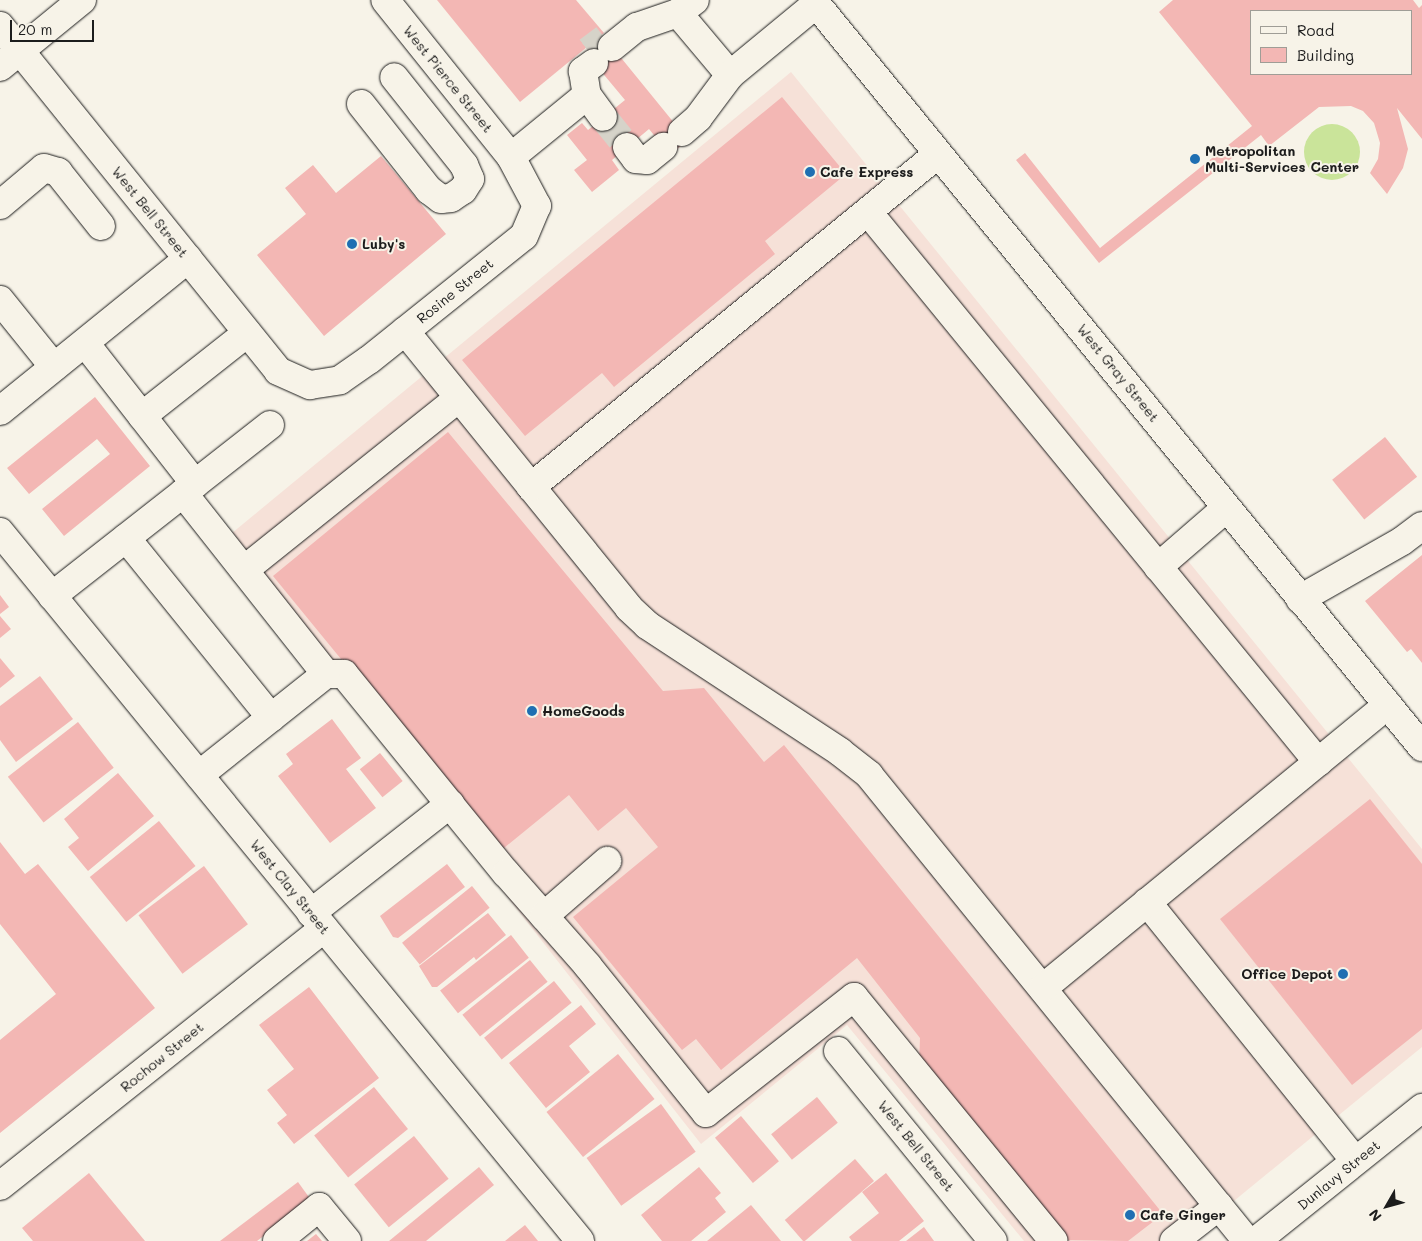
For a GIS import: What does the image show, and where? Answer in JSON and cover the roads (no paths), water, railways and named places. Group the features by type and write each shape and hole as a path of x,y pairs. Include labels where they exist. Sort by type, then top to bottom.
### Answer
{"street":[{"path":"10,59 82,0"},
{"name":"West Pierce Street","path":"385,0 511,157"},
{"path":"627,147 636,159 647,160 698,118 730,76 821,3"},
{"name":"West Gray Street","path":"821,3 938,154 1422,747"},
{"path":"511,157 595,61 638,27 686,6 730,76"},
{"name":"West Bell Street","path":"0,26 10,59 188,259 278,371 310,385"},
{"path":"595,61 603,118"},
{"path":"361,104 429,190 441,199 451,198 463,190 470,179 464,164 394,77"},
{"path":"531,487 938,154"},
{"name":"Rosine Street","path":"310,385 340,380 524,236 537,206 511,157"},
{"path":"0,205 44,168 58,172 101,226"},
{"path":"868,212 1318,762"},
{"path":"0,411 188,259"},
{"path":"0,300 54,367"},
{"path":"405,331 531,487 647,625 869,774 1247,1241"},
{"path":"142,416 247,333"},
{"path":"84,343 142,416 244,570 326,674"},
{"path":"244,570 459,398"},
{"path":"52,596 270,425"},
{"path":"1158,567 1226,508"},
{"path":"1300,599 1402,541 1422,526"},
{"name":"West Clay Street","path":"0,532 580,1241"},
{"path":"126,538 271,718"},
{"path":"198,775 326,674 344,674 706,1113 854,997 1054,1241"},
{"path":"1043,988 1388,705"},
{"name":"Rochow Street","path":"0,1186 317,921 450,804"},
{"path":"544,916 607,861"},
{"path":"1146,902 1355,1161"},
{"name":"West Bell Street","path":"838,1051 993,1241"},
{"name":"Dunlavy Street","path":"1256,1241 1422,1108"},
{"path":"1174,1241 1219,1206"},
{"path":"277,1241 319,1207 347,1241"}],"tunnel":[{"path":"588,51 605,38"},
{"path":"603,117 627,147"}],"place":[{"name":"Metropolitan Multi-Services Center","path":"1195,159"},
{"name":"Cafe Express","path":"810,172"},
{"name":"Luby's","path":"352,244"},
{"name":"HomeGoods","path":"532,711"},
{"name":"Office Depot","path":"1343,974"},
{"name":"Cafe Ginger","path":"1130,1215"}]}
